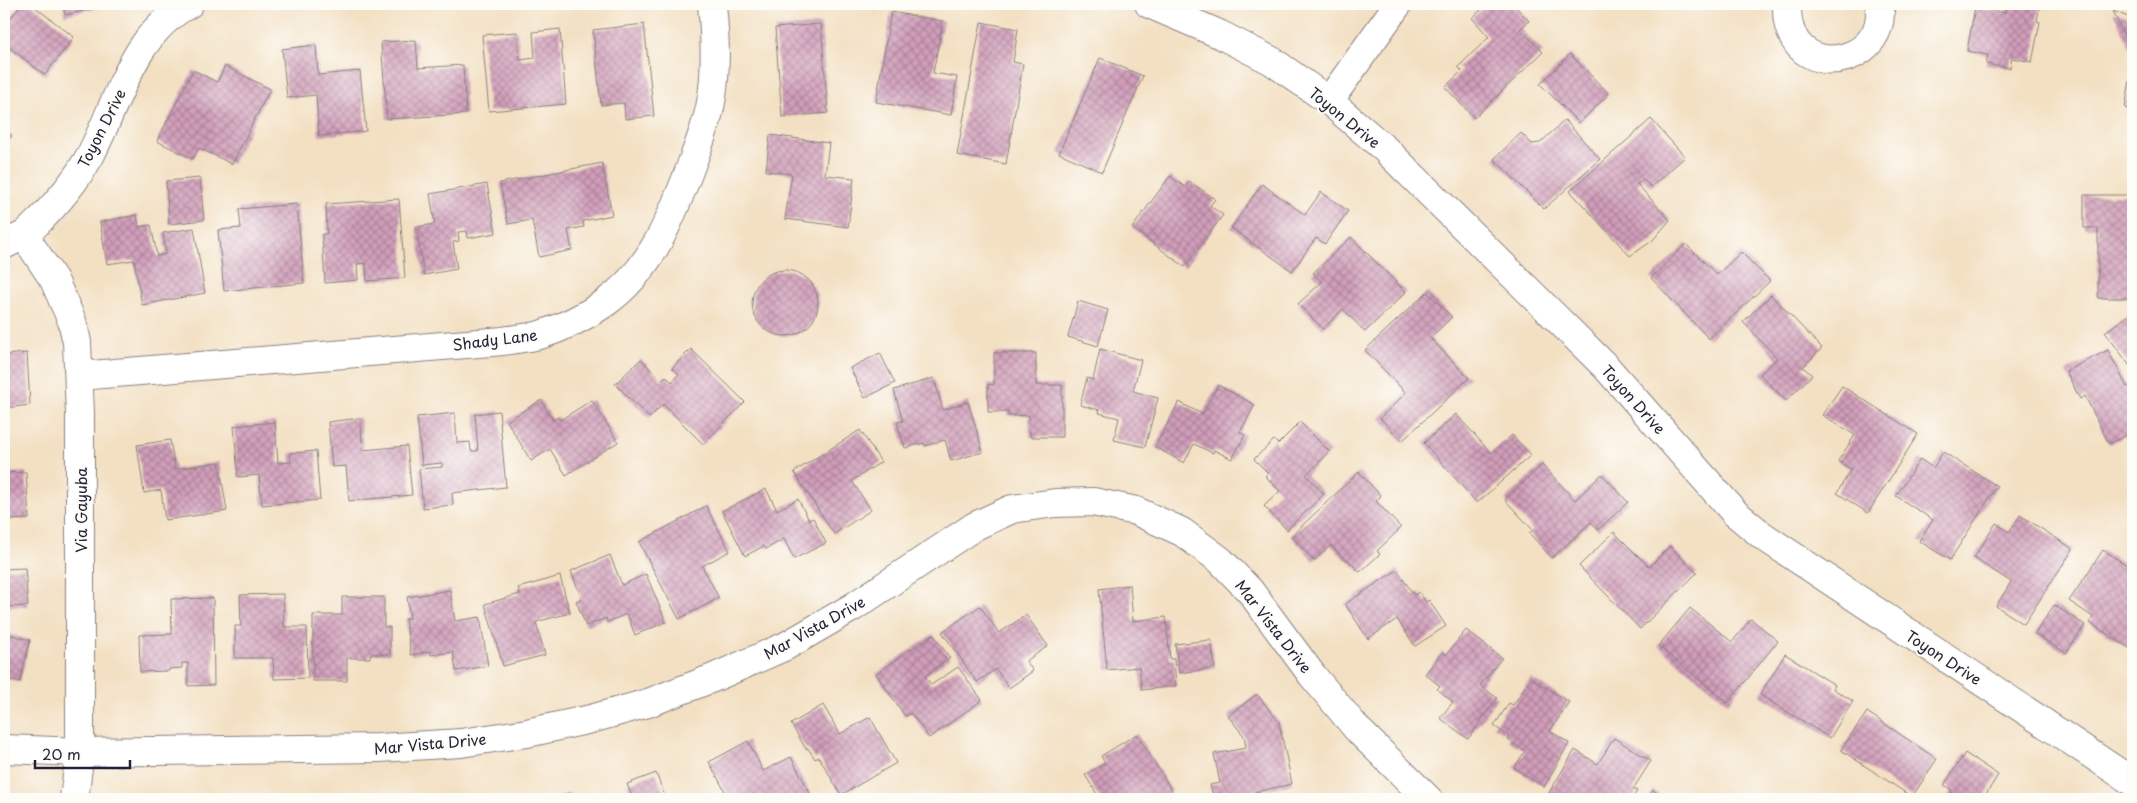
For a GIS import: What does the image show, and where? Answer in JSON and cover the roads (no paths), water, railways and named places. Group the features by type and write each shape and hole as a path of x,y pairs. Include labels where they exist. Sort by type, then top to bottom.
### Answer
{"street":[{"name":"Toyon Drive","path":"14,240 44,216 72,182 90,156 137,56 149,38 164,22 189,4"},
{"name":"Shady Lane","path":"80,376 503,341 540,335 573,321 605,303 630,281 649,257 664,231 700,140 711,102 715,66 712,4"},
{"name":"Toyon Drive","path":"1150,4 1219,34 1272,61 1329,101 1386,150 1606,366 1735,513 1763,536 2133,782"},
{"path":"1329,101 1398,4"},
{"path":"1787,4 1787,22 1792,36 1802,48 1815,56 1830,60 1853,55 1871,40 1878,27 1881,12 1879,4"},
{"name":"Via Gayuba","path":"14,240 46,267 65,302 77,342 80,376 80,752 74,799"},
{"name":"Mar Vista Drive","path":"4,749 80,752 331,749 452,744 527,733 591,719 648,703 713,678 786,646 853,607 975,526 1012,509 1055,503 1094,502 1136,511 1182,532 1220,560 1250,591 1312,675 1358,730 1424,799"}]}
